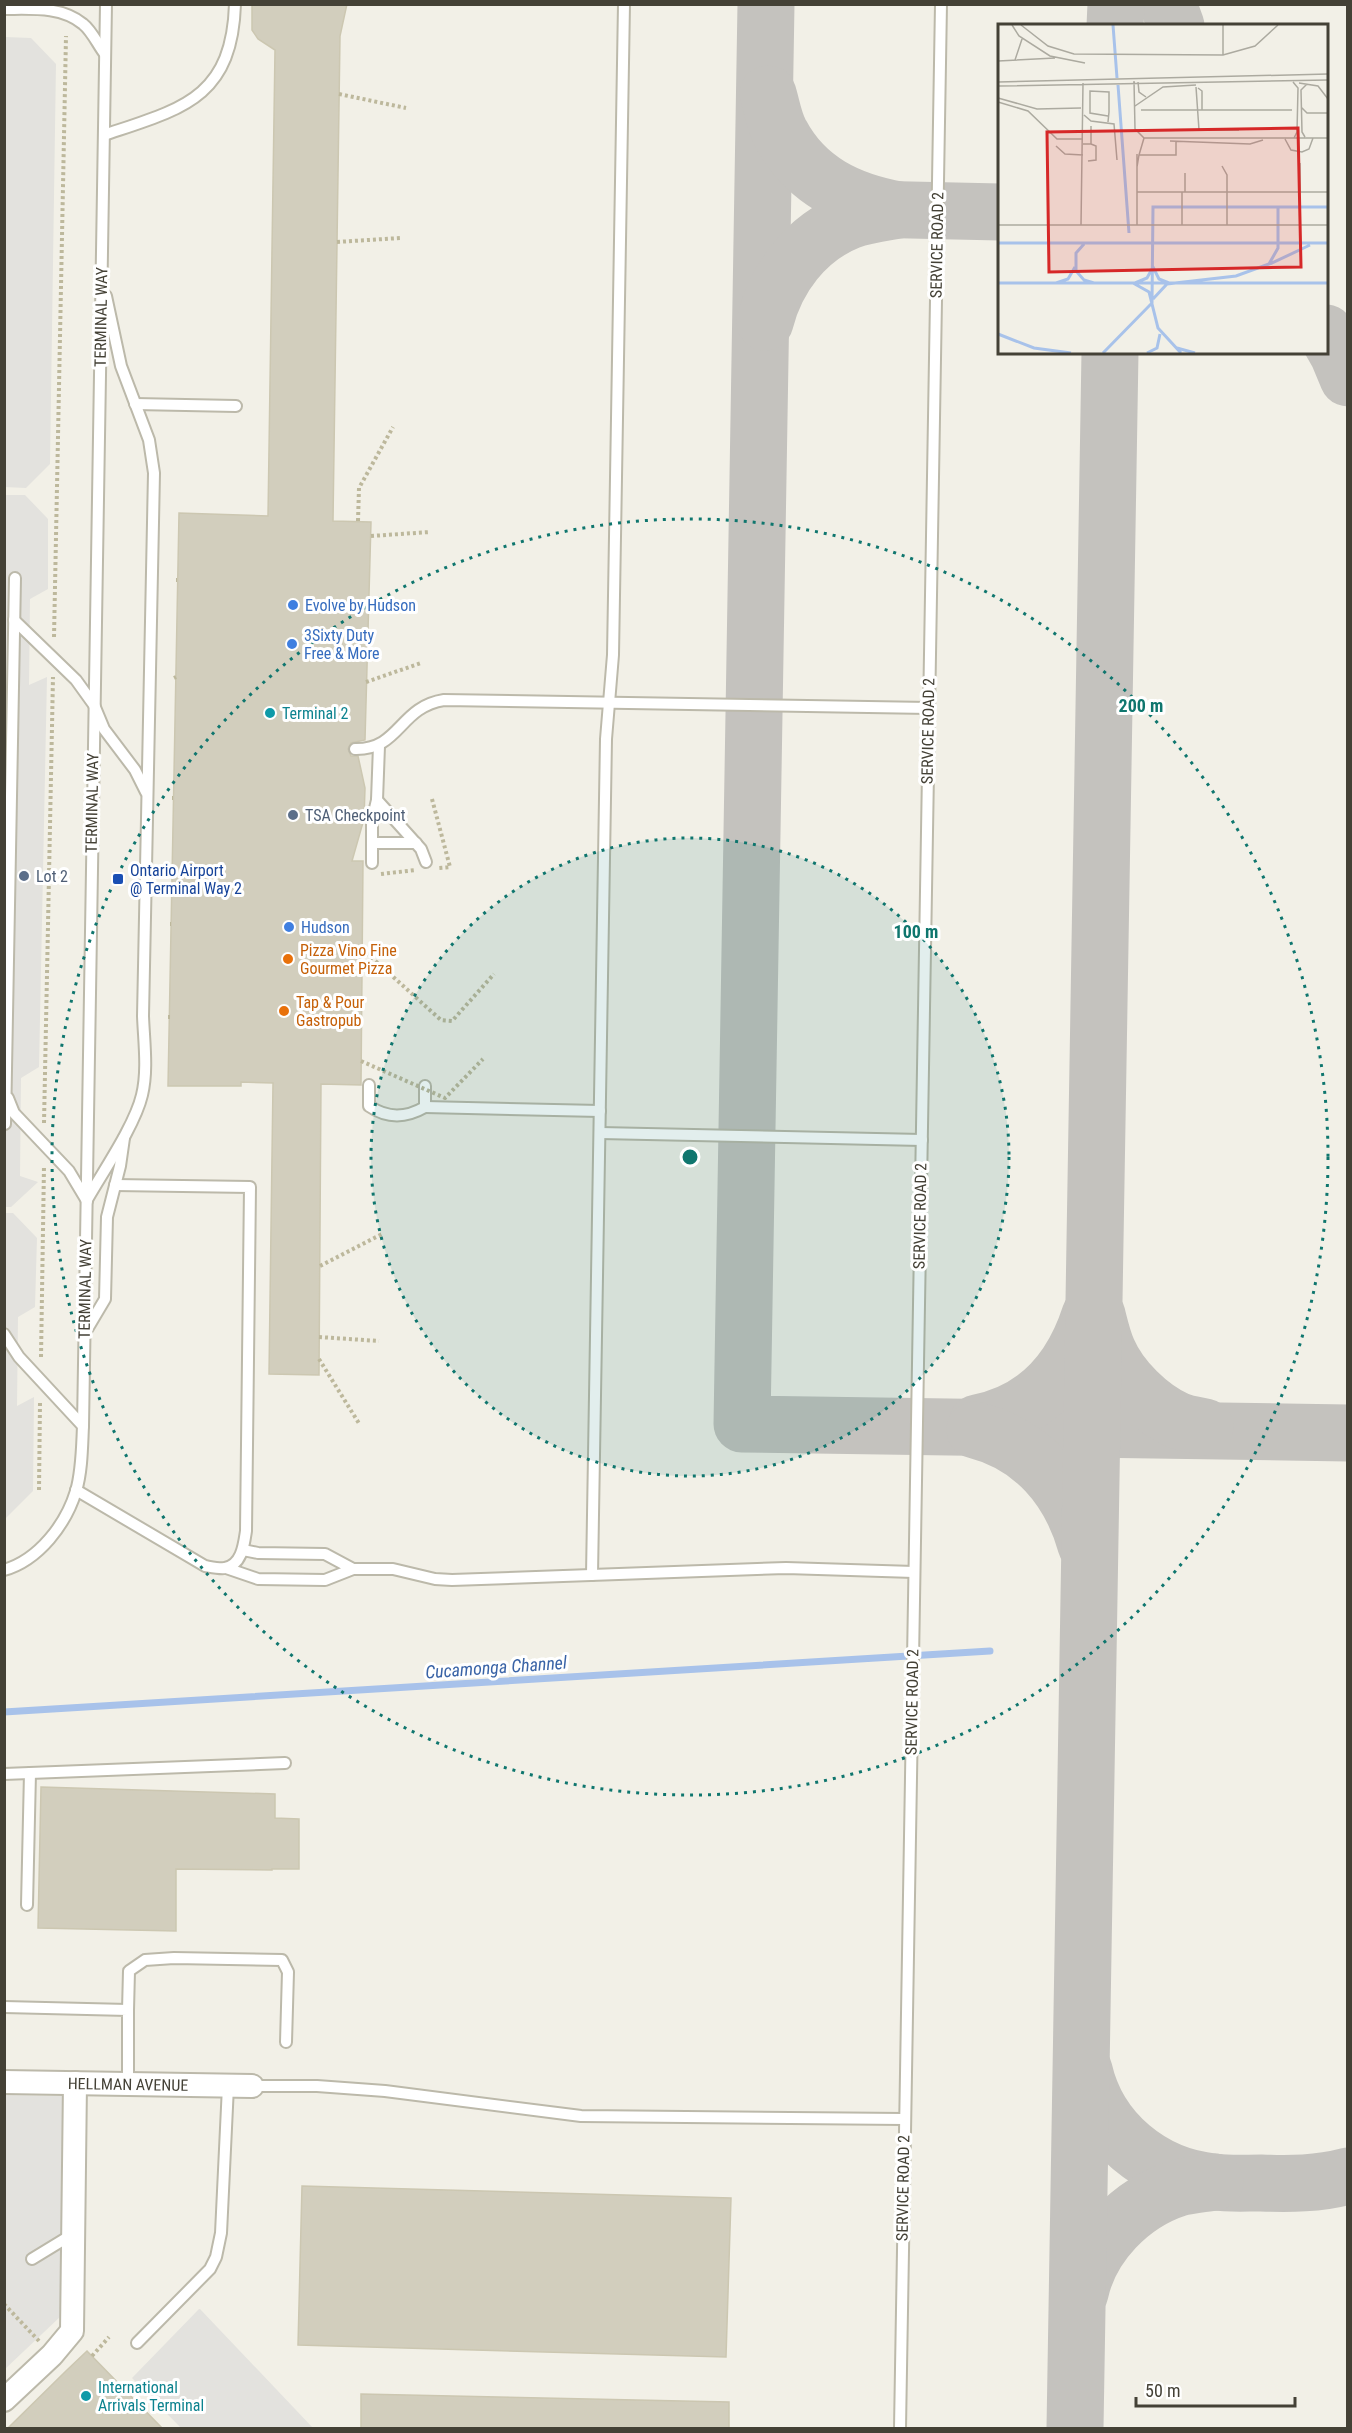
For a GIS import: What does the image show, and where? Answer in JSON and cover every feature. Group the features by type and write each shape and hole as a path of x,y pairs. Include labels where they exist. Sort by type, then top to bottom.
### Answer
{"street":[{"name":"HELLMAN AVENUE","path":"4,2082 252,2086"},
{"path":"4,2400 52,2355 72,2331 75,2083"}],"lane":[{"name":"TERMINAL WAY","path":"4,1570 31,1557 48,1542 66,1515 76,1490 83,1426 106,4"},
{"path":"104,135 165,115 188,104 204,91 215,79 225,61 231,40 235,4"},
{"path":"592,1575 606,739 613,656 624,4"},
{"name":"SERVICE ROAD 2","path":"900,2428 941,4"},
{"path":"4,9 45,9 64,13 84,25 105,54"},
{"path":"87,1201 138,1110 142,1093 154,473 149,440 121,366 102,280"},
{"path":"135,404 236,406"},
{"path":"5,1124 6,963 15,578"},
{"path":"14,620 76,680 94,705 104,729 135,770 144,785 148,798"},
{"path":"355,749 379,746 420,707 444,700 929,708"},
{"path":"372,862 372,821 377,800 379,746"},
{"path":"377,800 416,843 425,856 426,862"},
{"path":"372,843 416,843"},
{"path":"369,1085 369,1106 381,1114 410,1115 425,1107 600,1111"},
{"path":"425,1086 425,1107"},
{"path":"6,1092 14,1113 69,1171 87,1201"},
{"path":"85,1332 105,1299 107,1217 125,1132"},
{"path":"600,1133 922,1140"},
{"path":"115,1185 250,1186 246,1531 243,1550 235,1563 226,1568"},
{"path":"4,1334 19,1357 83,1426"},
{"path":"76,1490 205,1566 226,1568 258,1580 325,1580 353,1569 393,1569 452,1581 786,1568 914,1572"},
{"path":"243,1550 258,1553 325,1554 353,1569"},
{"path":"4,1773 285,1763"},
{"path":"27,1905 30,1773"},
{"path":"128,2084 129,1971 145,1960 174,1958 282,1960 288,1972 286,2042"},
{"path":"4,2007 128,2010"},
{"path":"137,2343 210,2269 216,2257 221,2233 228,2086"},
{"path":"252,2086 317,2086 385,2091 581,2116 904,2119"},
{"path":"32,2259 74,2234"}],"path":[{"path":"39,1490 66,36"},
{"path":"339,94 406,108"},
{"path":"337,242 400,238"},
{"path":"358,521 359,488 393,427"},
{"path":"371,536 430,532"},
{"path":"366,682 421,663"},
{"path":"362,949 441,1020 452,1021 494,974"},
{"path":"361,1061 446,1098 483,1059"},
{"path":"320,1266 382,1234"},
{"path":"320,1336 379,1341"},
{"path":"319,1359 360,1425"},
{"path":"4,2304 52,2355"},
{"path":"92,2356 110,2337"}],"shaded area":[{"path":"5,37 31,38 56,64 50,464 26,488 4,487"},
{"name":"Lot 2","path":"5,495 25,495 48,519 48,589 30,599 29,685 47,677 39,1067 21,1078 20,1176 38,1182 11,1207 5,1207"},
{"path":"5,1213 13,1213 37,1238 35,1307 18,1317 17,1406 34,1397 33,1491 5,1519"},
{"path":"5,2095 68,2096 62,2315 5,2369"},
{"path":"199,2309 313,2428 181,2428 132,2378"}],"building":[{"name":"Terminal 2","path":"252,4 347,4 340,36 333,521 371,522 365,740 351,743 348,749 351,756 358,756 365,788 364,819 352,861 363,861 361,1085 321,1084 319,1375 269,1374 273,1083 241,1082 241,1086 168,1086 179,513 268,516 275,50 258,39 252,30"},
{"path":"41,1787 275,1794 275,1818 299,1819 299,1869 176,1869 176,1931 38,1928"},
{"path":"302,2186 731,2198 726,2357 298,2345"},
{"name":"International Arrivals Terminal","path":"87,2351 162,2428 8,2428 67,2370"},
{"path":"361,2394 729,2402 729,2428 361,2428"}],"waterway":[{"name":"Cucamonga Channel","path":"4,1712 990,1651"}],"taxiway":[{"path":"766,4 742,1424 1348,1433"},
{"path":"1115,24 1116,4"},
{"path":"1168,4 1175,24"},
{"path":"765,322 785,275 806,249 819,238 849,221 899,210 863,201 846,194 816,176 791,150 781,134 768,94"},
{"path":"866,209 998,212"},
{"path":"1328,336 1348,378"},
{"path":"1075,2428 1110,354"},
{"path":"977,1423 1017,1409 1034,1399 1049,1386 1073,1354 1090,1315"},
{"path":"1097,1315 1113,1362 1137,1392 1167,1415 1205,1427"},
{"path":"975,1430 1015,1446 1046,1472 1070,1505 1086,1545"},
{"path":"1084,2070 1091,2092 1115,2131 1131,2147 1170,2171 1191,2178 1232,2183 1304,2183 1348,2176"},
{"path":"1080,2293 1093,2258 1115,2228 1129,2215 1144,2204 1178,2188 1215,2182"}],"place":[{"name":"Evolve by Hudson","path":"293,605"},
{"name":"3Sixty Duty Free & More","path":"292,644"},
{"name":"Terminal 2","path":"270,713"},
{"name":"TSA Checkpoint","path":"293,815"},
{"name":"Lot 2","path":"24,876"},
{"name":"Ontario Airport @ Terminal Way 2","path":"118,879"},
{"name":"Hudson","path":"289,927"},
{"name":"Pizza Vino Fine Gourmet Pizza","path":"288,959"},
{"name":"Tap & Pour Gastropub","path":"284,1011"},
{"name":"International Arrivals Terminal","path":"86,2396"}]}
